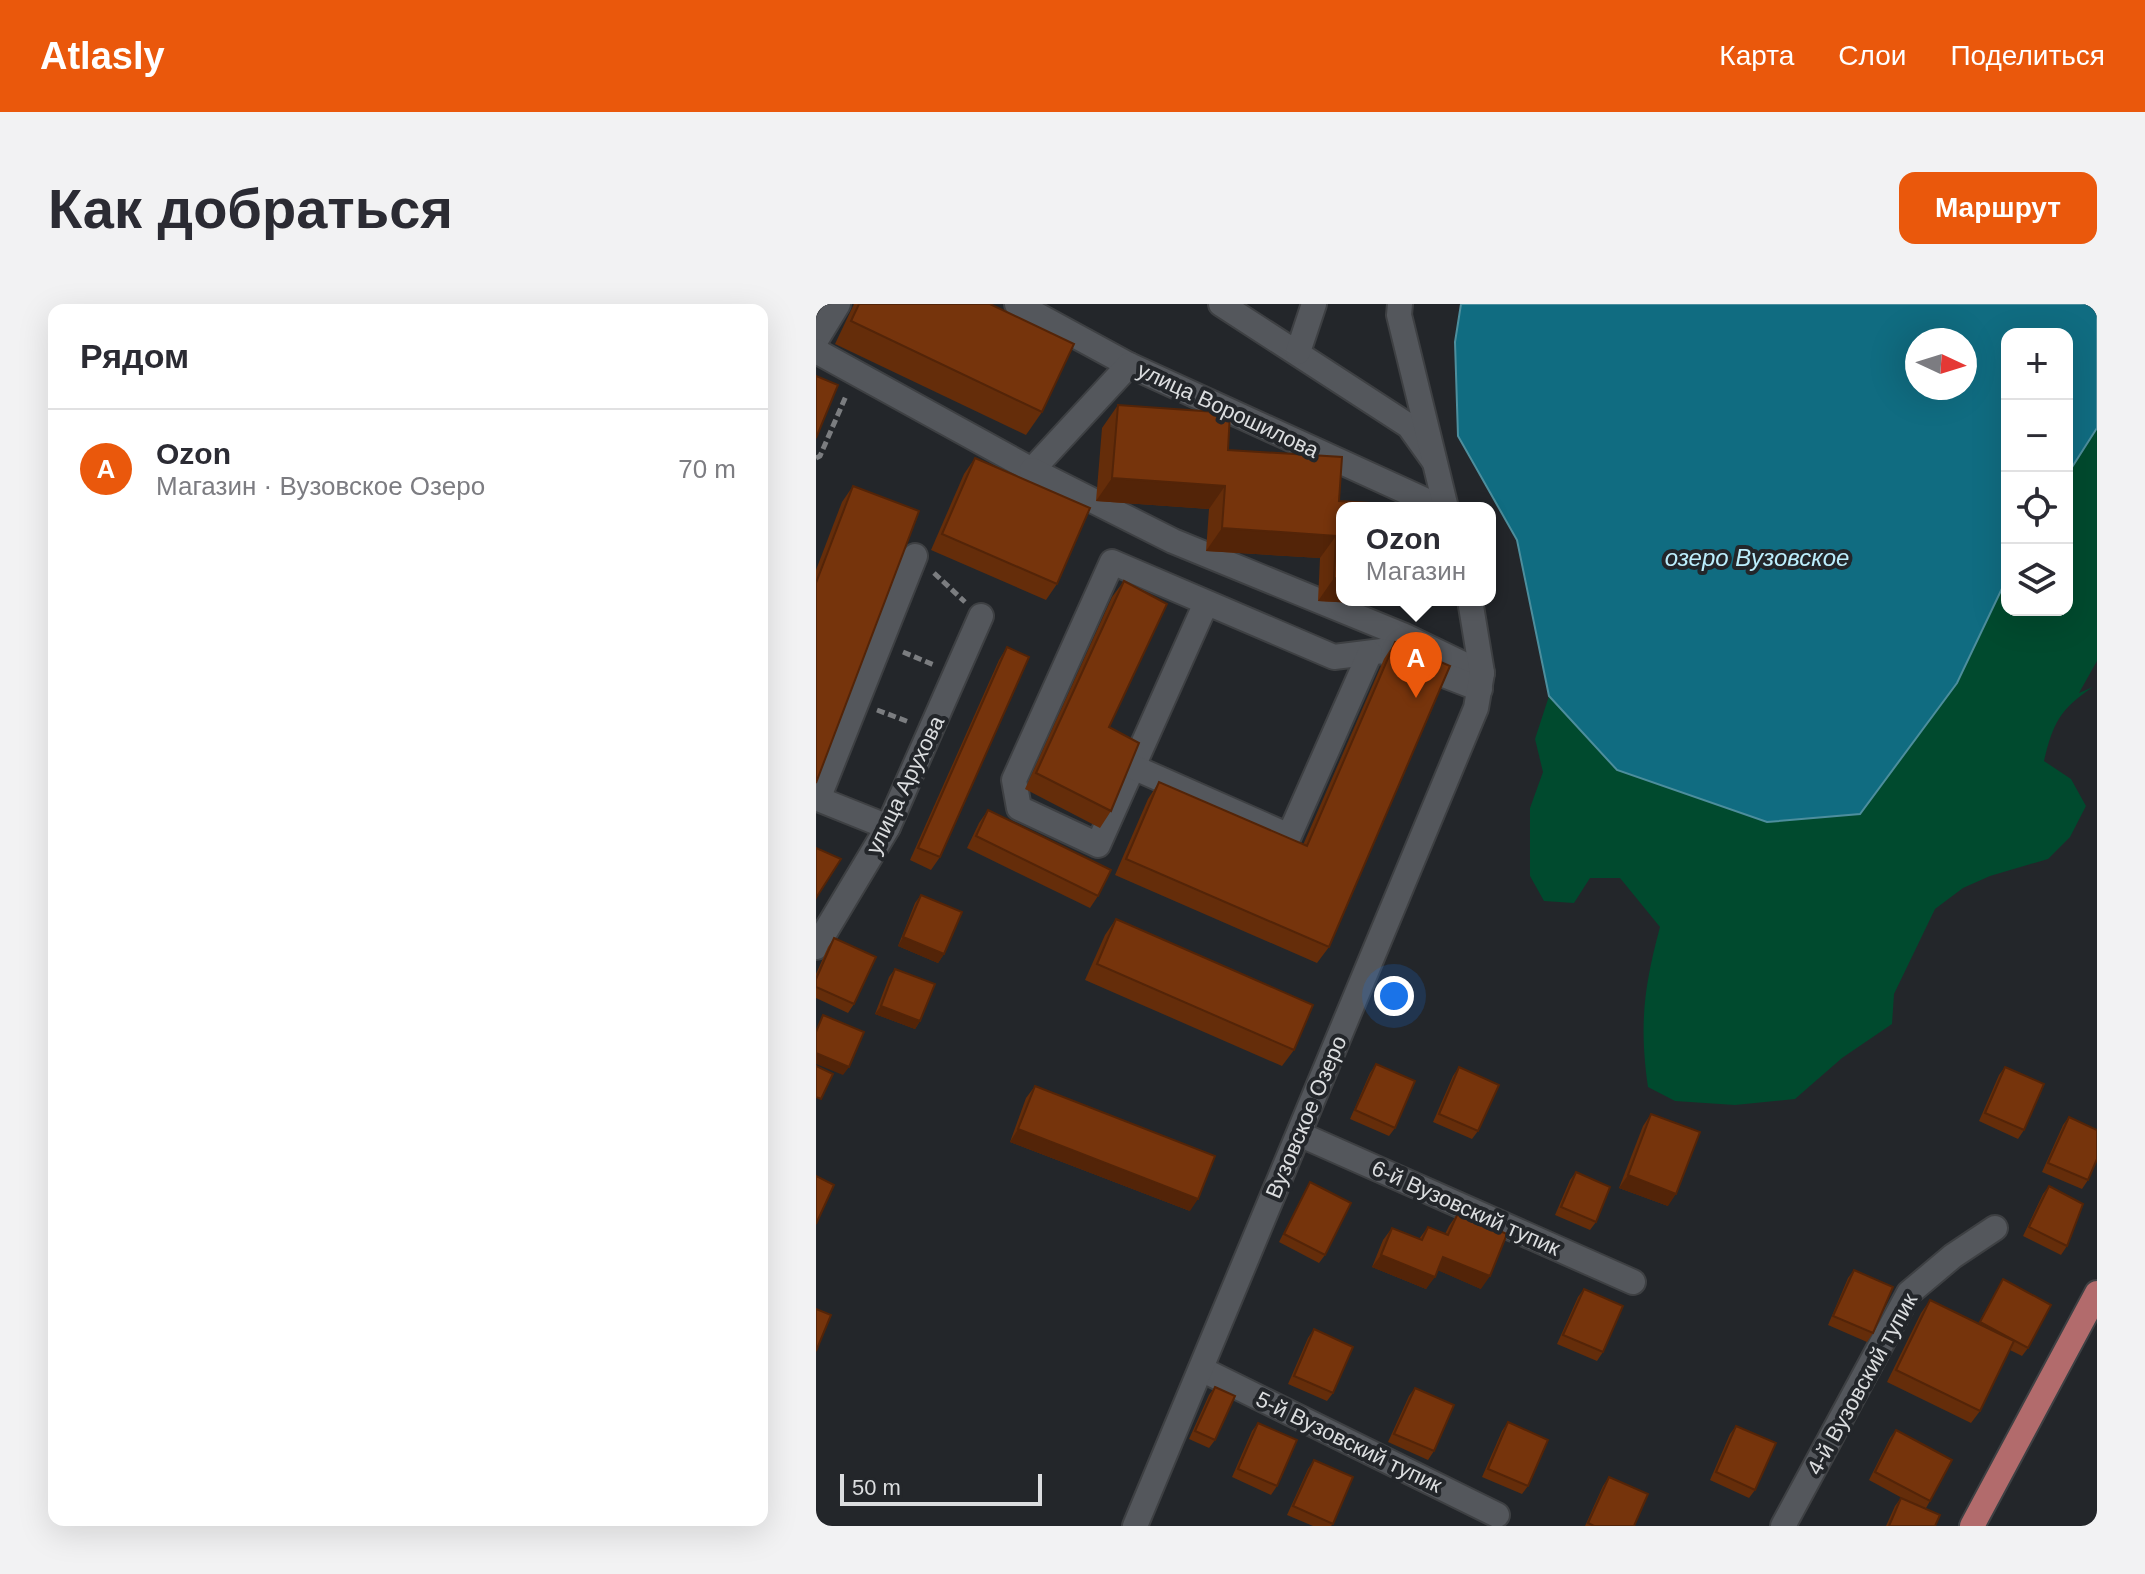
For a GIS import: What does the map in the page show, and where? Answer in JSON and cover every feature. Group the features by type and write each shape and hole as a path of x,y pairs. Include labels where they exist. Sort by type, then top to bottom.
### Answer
{"main road":[{"path":"1972,1526 2097,1293"},
{"path":"1980,1526 2097,1306"}],"street":[{"path":"816,340 838,304"},
{"name":"улица Ворошилова","path":"1017,304 1129,365 1431,502"},
{"path":"1221,304 1409,426 1434,461"},
{"path":"1298,352 1314,304"},
{"path":"1400,304 1399,315 1443,502"},
{"path":"816,351 1032,470 1173,541 1405,636 1479,690"},
{"path":"1032,470 1129,365"},
{"path":"888,827 818,799 915,556"},
{"path":"1206,603 1098,845 1019,808 1014,780 1112,562 1334,657 1382,651 1479,690"},
{"path":"1471,606 1479,690"},
{"name":"улица Арухова","path":"816,947 888,827 981,616"},
{"path":"1133,767 1289,836 1370,653"},
{"name":"Вузовское Озеро","path":"1135,1526 1299,1134 1479,690"},
{"name":"6-й Вузовский тупик","path":"1299,1134 1633,1282"},
{"name":"4-й Вузовский тупик","path":"1783,1526 1909,1293 1953,1256 1995,1228"},
{"name":"5-й Вузовский тупик","path":"1201,1369 1497,1515"}],"path":[{"path":"816,458 820,456 856,373"},
{"path":"915,556 981,616"},
{"path":"881,643 957,675"},
{"path":"857,702 932,731"}],"green space":[{"path":"2097,428 2097,661 2079,693 2093,687 2065,710 2051,736 2044,761 2071,779 2086,806 2070,837 2048,859 1990,876 1963,888 1935,909 1894,994 1892,1024 1842,1058 1795,1099 1735,1105 1675,1101 1648,1087 1644,1044 1645,1006 1660,927 1620,878 1590,878 1574,903 1544,901 1530,876 1530,808 1543,772 1535,739 1549,696 1617,770 1957,683 2001,591 2001,616 2073,616 2073,466"}],"water":[{"name":"озеро Вузовское","path":"1461,304 2097,304 2097,428 2073,466 2073,328 2001,328 2001,591 1957,683 1860,814 1767,822 1617,770 1549,696 1517,540 1458,436 1455,342"}],"building":[{"path":"859,304 990,304 1074,344 1042,412 851,321"},
{"path":"816,376 838,385 816,438"},
{"path":"1118,405 1230,413 1228,450 1342,457 1339,501 1355,502 1336,502 1336,536 1222,528 1225,486 1112,478"},
{"path":"975,458 1090,508 1057,584 942,534"},
{"path":"853,486 919,511 816,783 816,583"},
{"path":"1336,536 1336,578 1334,578"},
{"path":"1124,581 1167,604 1109,727 1139,743 1111,811 1036,773"},
{"path":"1395,642 1450,666 1329,947 1126,859 1159,782 1307,846"},
{"path":"1007,647 1029,657 940,857 918,848"},
{"path":"988,810 1111,870 1098,896 976,836"},
{"path":"816,848 841,859 816,898"},
{"path":"921,895 962,912 944,954 903,937"},
{"path":"1116,919 1313,1005 1294,1050 1097,964"},
{"path":"834,938 876,957 854,1004 816,987 816,979"},
{"path":"895,969 935,984 920,1021 881,1006"},
{"path":"823,1015 864,1032 849,1067 816,1053 816,1032"},
{"path":"1376,1064 1415,1081 1395,1128 1355,1110"},
{"path":"816,1066 833,1074 821,1099 816,1097"},
{"path":"1459,1067 1499,1085 1478,1131 1439,1114"},
{"path":"2005,1067 2044,1084 2024,1130 1985,1113"},
{"path":"1035,1086 1215,1156 1198,1199 1018,1129"},
{"path":"1651,1114 1700,1132 1676,1194 1628,1175"},
{"path":"2069,1117 2097,1130 2097,1159 2088,1180 2048,1163"},
{"path":"1576,1172 1610,1187 1596,1222 1561,1207"},
{"path":"816,1176 834,1185 816,1224"},
{"path":"1310,1182 1351,1203 1325,1255 1284,1234"},
{"path":"2049,1186 2083,1204 2067,1246 2029,1227"},
{"path":"1458,1213 1507,1234 1490,1276 1443,1257 1435,1277 1381,1255 1392,1228 1422,1240 1428,1227 1448,1235"},
{"path":"1854,1270 1893,1287 1873,1333 1833,1316"},
{"path":"2003,1279 2051,1305 2028,1348 1980,1322"},
{"path":"1584,1289 1623,1306 1603,1352 1563,1335"},
{"path":"1930,1300 2014,1341 1980,1411 1896,1370"},
{"path":"816,1309 831,1315 816,1351"},
{"path":"1314,1329 1353,1347 1333,1393 1294,1376"},
{"path":"1215,1387 1235,1396 1215,1440 1195,1431"},
{"path":"1415,1388 1454,1405 1434,1451 1394,1434"},
{"path":"1508,1422 1548,1440 1528,1486 1488,1469"},
{"path":"1258,1423 1297,1440 1277,1486 1238,1469"},
{"path":"1736,1426 1776,1443 1755,1490 1716,1472"},
{"path":"1896,1430 1952,1460 1930,1501 1875,1472"},
{"path":"1314,1460 1353,1477 1333,1524 1293,1506"},
{"path":"1609,1477 1648,1494 1634,1526 1594,1526 1588,1523"},
{"path":"1901,1498 1940,1515 1935,1526 1889,1526"}],"place":[{"name":"Ozon","path":"1416,698"}]}
